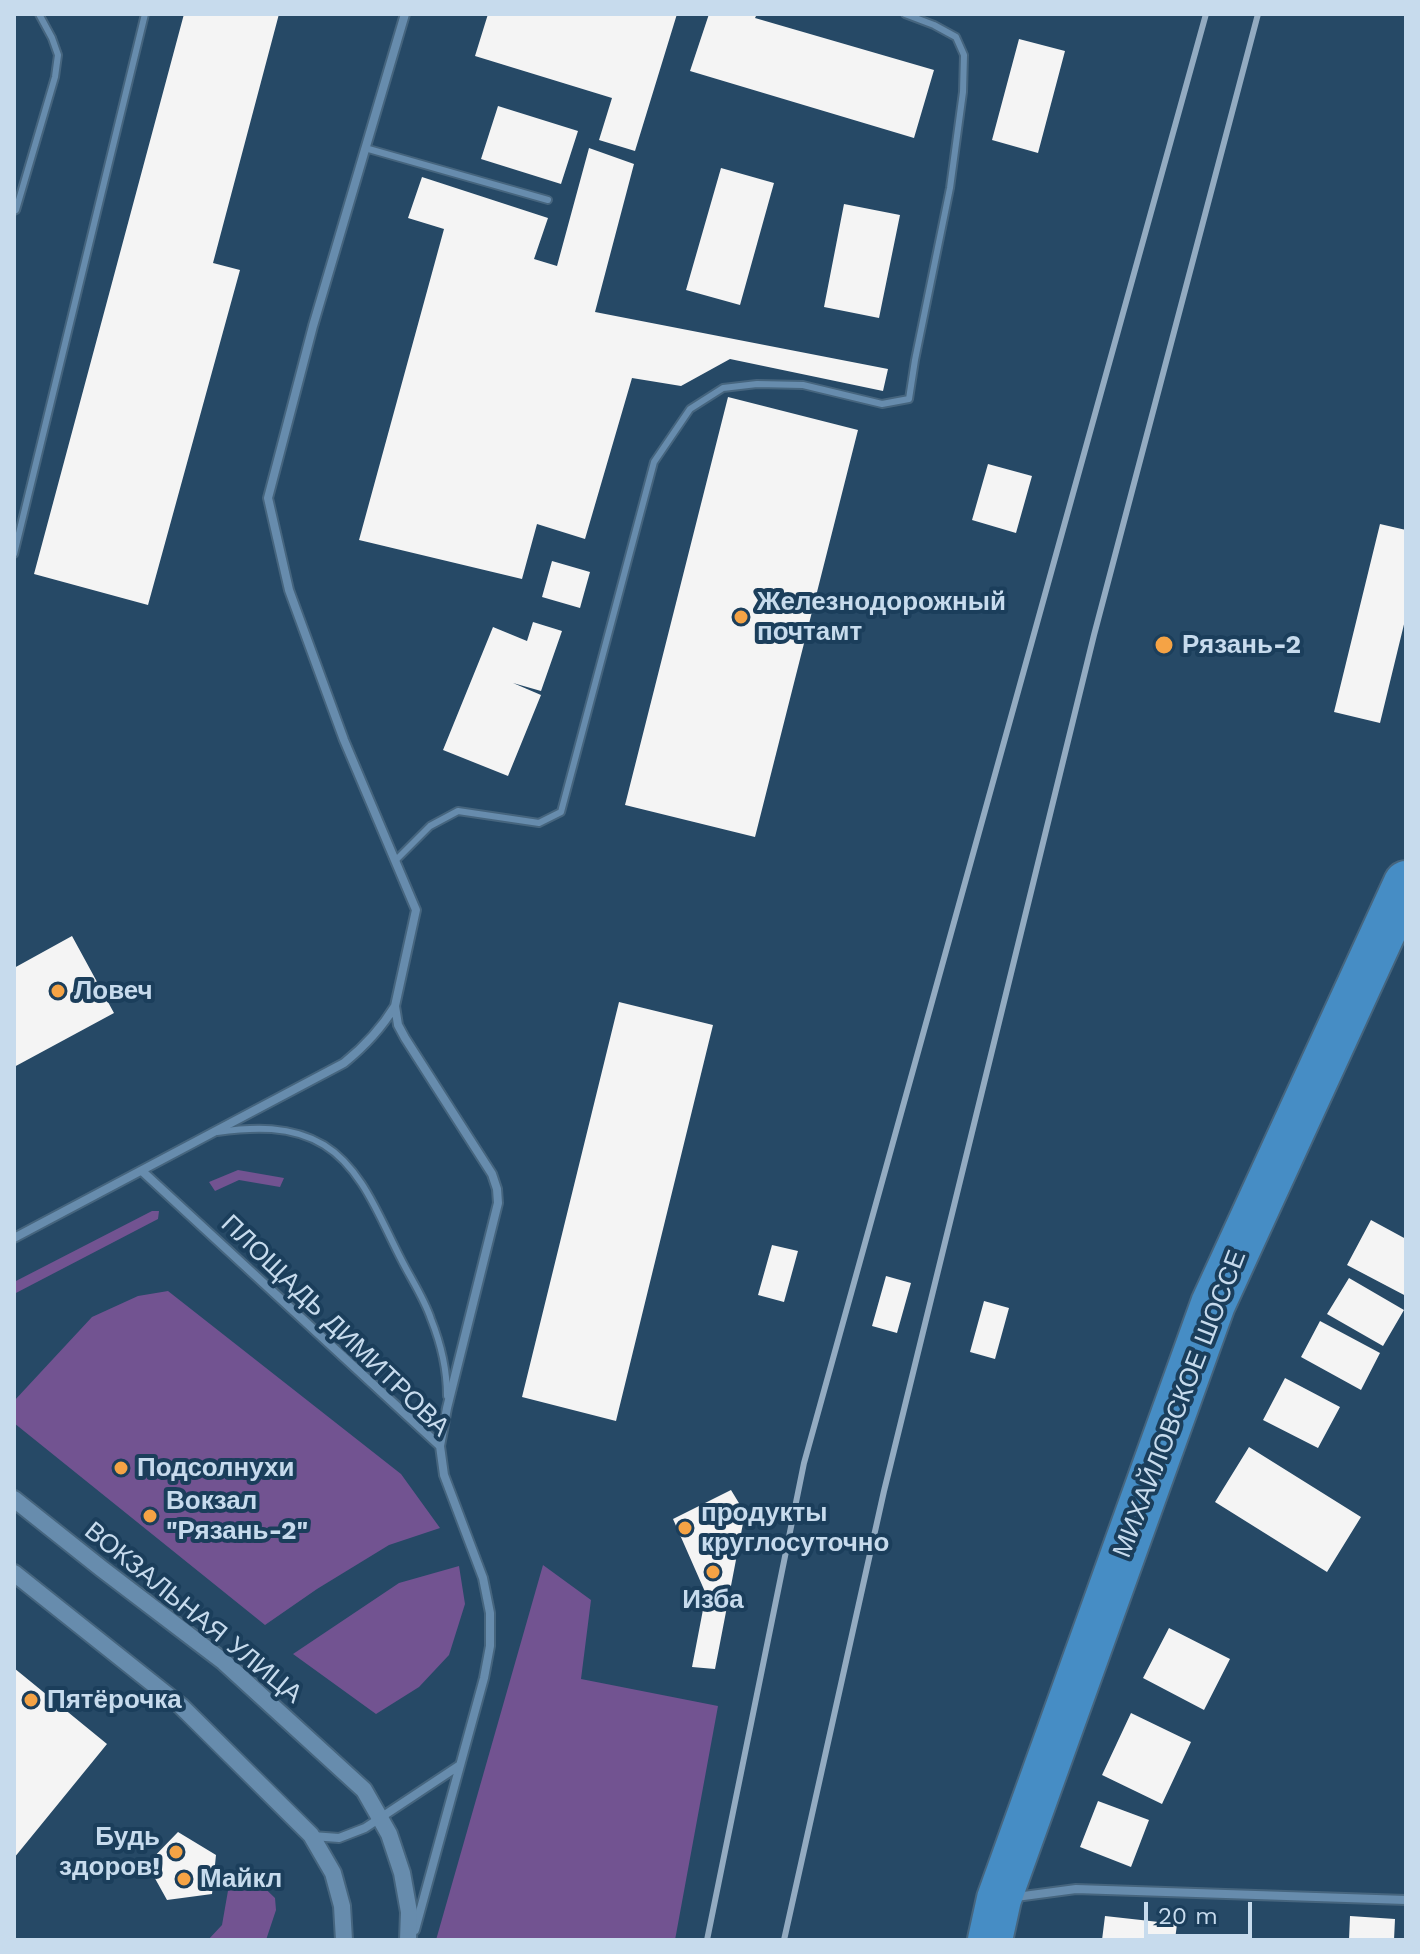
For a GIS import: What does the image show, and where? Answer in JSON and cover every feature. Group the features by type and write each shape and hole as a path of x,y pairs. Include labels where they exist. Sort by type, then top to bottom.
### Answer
{"main road":[{"name":"МИХАЙЛОВСКОЕ ШОССЕ","path":"995,1920 1213,1304 1406,883"}],"street":[{"path":"14,1238 344,1063 383,1026 395,1006 416,910 344,740 289,590 268,498 313,326 405,14"},
{"path":"395,1006 398,1025 405,1038 492,1174 497,1189 498,1203 440,1446"},
{"name":"ПЛОЩАДЬ ДИМИТРОВА","path":"142,1171 440,1446 444,1475 483,1578 490,1613 490,1646 410,1940"},
{"name":"ВОКЗАЛЬНАЯ УЛИЦА","path":"14,1499 224,1662 364,1790 389,1834 402,1873 410,1940"},
{"path":"14,1573 181,1706 311,1835 333,1873 342,1906 344,1940"},
{"path":"311,1835 339,1838 365,1828 460,1765"},
{"path":"995,1920 1076,1889 1406,1900"}],"lane":[{"path":"15,212 57,66 58,55 39,14"},
{"path":"14,554 145,14"},
{"path":"396,860 430,826 458,811 539,823 561,812 654,462 690,409 723,388 757,384 803,385 882,404 909,399 950,188 963,92 964,55 956,37 905,14"},
{"path":"365,148 548,200"},
{"path":"213,1133 251,1127 289,1131 321,1143 343,1158 361,1182 431,1317 447,1374 447,1408"}],"shaded area":[{"path":"238,1170 284,1178 280,1187 239,1180 215,1191 209,1182"},
{"path":"152,1211 159,1211 158,1219 14,1294 14,1282"},
{"path":"168,1291 401,1474 440,1528 389,1545 265,1625 14,1423 14,1401 92,1317 138,1296"},
{"path":"543,1565 591,1600 581,1679 718,1706 675,1940 436,1940"},
{"path":"459,1566 465,1604 449,1655 419,1687 376,1714 293,1654 399,1583"},
{"path":"249,1873 275,1898 276,1910 266,1940 208,1940 222,1925 229,1885"}],"building":[{"path":"184,14 279,14 213,263 240,270 148,605 34,574"},
{"path":"488,14 677,14 635,151 599,140 612,98 475,56"},
{"path":"709,14 757,14 755,18 934,70 914,138 690,71"},
{"path":"1019,39 1065,51 1038,153 992,140"},
{"path":"498,106 578,131 561,184 481,159"},
{"path":"589,148 634,164 595,312 888,369 883,391 730,359 681,386 632,378 585,539 537,524 522,579 359,540 444,229 408,218 422,177 548,218 534,259 557,266"},
{"path":"721,168 774,183 740,305 686,290"},
{"path":"844,204 900,215 879,318 824,307"},
{"name":"Железнодорожный почтамт","path":"728,397 858,430 755,837 625,805"},
{"path":"988,464 1032,476 1016,533 972,520"},
{"path":"1380,524 1406,530 1406,616 1380,723 1334,712"},
{"path":"552,561 590,572 580,608 542,597"},
{"path":"533,622 562,631 541,691 513,683 541,695 508,776 443,750 493,627 527,641"},
{"name":"Ловеч","path":"72,936 114,1013 14,1067 14,968"},
{"path":"619,1002 713,1025 616,1421 522,1397"},
{"path":"1371,1220 1406,1239 1406,1296 1347,1265"},
{"path":"772,1245 798,1251 784,1302 758,1295"},
{"path":"886,1276 911,1283 897,1333 872,1326"},
{"path":"1349,1278 1404,1310 1383,1346 1327,1314"},
{"path":"984,1301 1009,1308 995,1359 970,1352"},
{"path":"1320,1321 1380,1353 1361,1390 1301,1357"},
{"path":"1285,1378 1340,1407 1318,1448 1263,1420"},
{"path":"1249,1447 1361,1517 1327,1572 1215,1502"},
{"path":"731,1490 745,1513 715,1669 692,1667 706,1594 673,1519"},
{"path":"1169,1628 1230,1659 1204,1710 1143,1678"},
{"path":"14,1668 107,1744 14,1858"},
{"path":"1131,1713 1191,1742 1162,1804 1102,1775"},
{"path":"1098,1801 1149,1820 1131,1867 1080,1847"},
{"name":"Майкл","path":"178,1832 216,1855 212,1894 167,1900 147,1864"},
{"path":"1105,1916 1177,1924 1175,1940 1102,1940"},
{"path":"1350,1916 1395,1919 1394,1940 1349,1940"}],"railway":[{"path":"707,1940 804,1463 1206,14"},
{"path":"784,1940 884,1491 1094,635 1258,14"}],"place":[{"name":"Железнодорожный почтамт","path":"741,617"},
{"name":"Рязань-2","path":"1164,645"},
{"name":"Ловеч","path":"58,991"},
{"name":"Подсолнухи","path":"121,1468"},
{"name":"Вокзал \"Рязань-2\"","path":"150,1516"},
{"name":"продукты круглосуточно","path":"685,1528"},
{"name":"Изба","path":"713,1572"},
{"name":"Пятёрочка","path":"31,1700"},
{"name":"Будь здоров!","path":"176,1852"},
{"name":"Майкл","path":"184,1879"}]}
